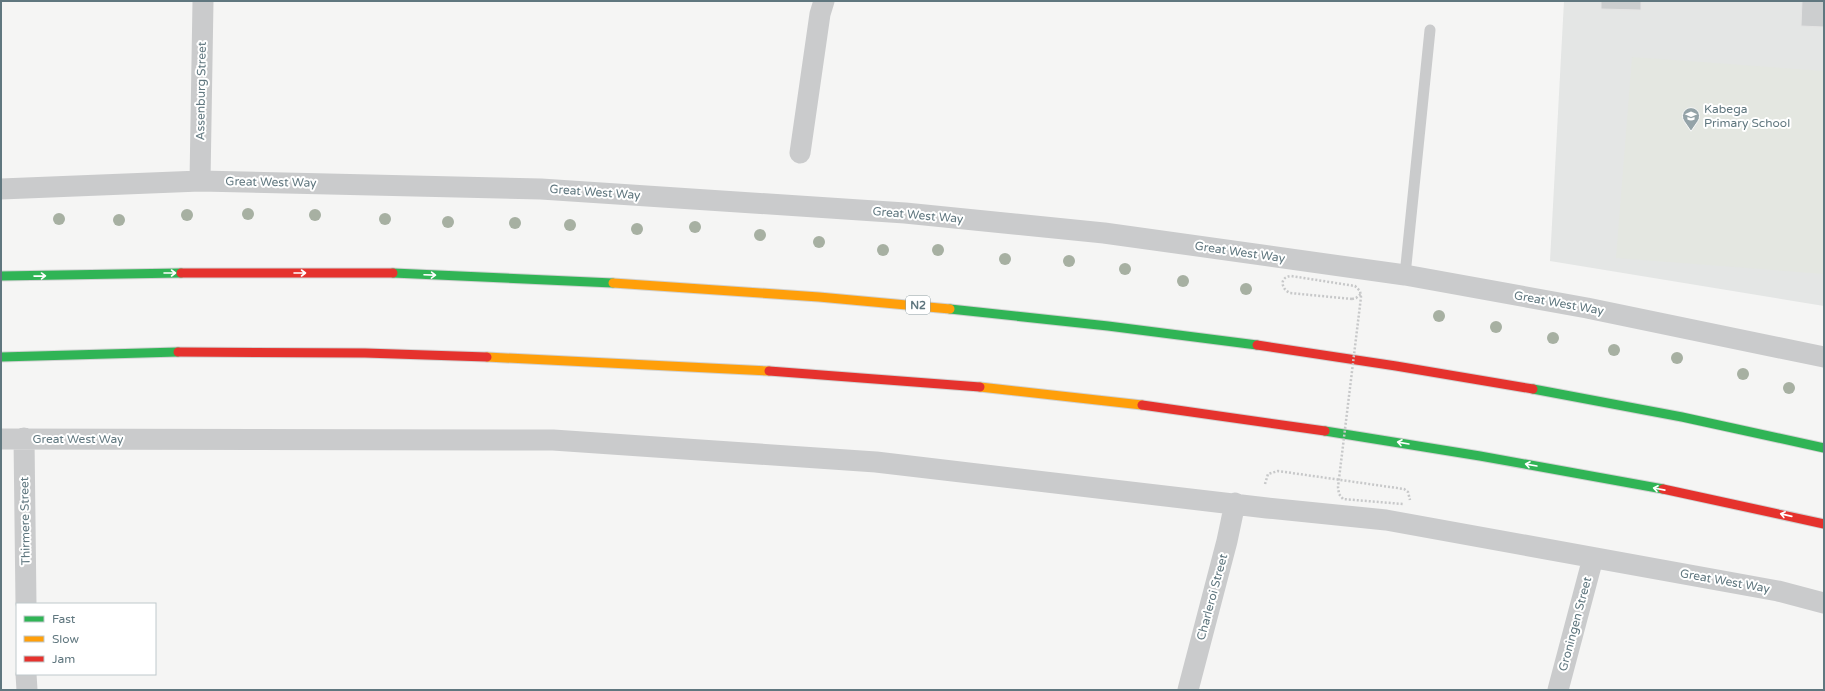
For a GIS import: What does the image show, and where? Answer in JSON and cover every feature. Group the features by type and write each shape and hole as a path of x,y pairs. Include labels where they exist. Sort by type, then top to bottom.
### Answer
{"highway":[{"name":"N2","path":"1,276 351,272 579,281 863,300 1046,318 1296,349 1522,387 1663,414 1824,448"},
{"path":"1,357 86,354 328,353 508,357 819,374 984,388 1092,399 1223,416 1397,442 1608,478 1824,524"}],"street":[{"name":"Assenburg Street","path":"200,181 203,1"},
{"path":"800,153 820,14 824,1"},
{"name":"Great West Way","path":"1,189 200,181 540,189 905,213 1104,233 1405,275 1587,308 1824,357"},
{"name":"Thirmere Street","path":"24,438 26,603"},
{"name":"Great West Way","path":"1,439 553,440 876,462 1386,520 1778,591 1824,603"},
{"name":"Charleroi Street","path":"1188,690 1227,541 1235,503"},
{"name":"Groningen Street","path":"1558,690 1593,558"},
{"path":"26,675 27,690"}],"lane":[{"path":"1405,275 1430,30"}],"path":[{"path":"1278,471 1354,482 1404,490 1408,492 1410,500 1403,504 1343,499 1339,494 1338,487 1361,297 1360,291 1355,286 1291,276 1283,280 1282,285 1285,290 1290,293 1352,300"}],"shaded area":[{"name":"Kabega Primary School","path":"1564,1 1824,1 1824,306 1550,261"},
{"path":"1632,57 1824,71 1824,274 1616,258"}],"building":[{"path":"1601,1 1641,1 1641,10 1601,9"},
{"path":"1802,1 1824,1 1824,27 1801,26"}],"traffic: fast":[{"path":"1,276 181,273"},
{"path":"393,273 613,283"},
{"path":"950,309 1108,326 1257,345"},
{"path":"1,357 178,352"},
{"path":"1533,389 1682,417 1824,448"},
{"path":"1325,431 1480,456 1663,489"}],"traffic: slow":[{"path":"613,283 819,297 950,309"},
{"path":"487,357 769,371"},
{"path":"980,387 1142,405"}],"traffic: jam":[{"path":"181,273 393,273"},
{"path":"1257,345 1533,389"},
{"path":"178,352 365,353 487,357"},
{"path":"769,371 980,387"},
{"path":"1142,405 1325,431"},
{"path":"1663,489 1824,524"}],"place":[{"name":"Kabega Primary School","path":"1691,131"}]}
